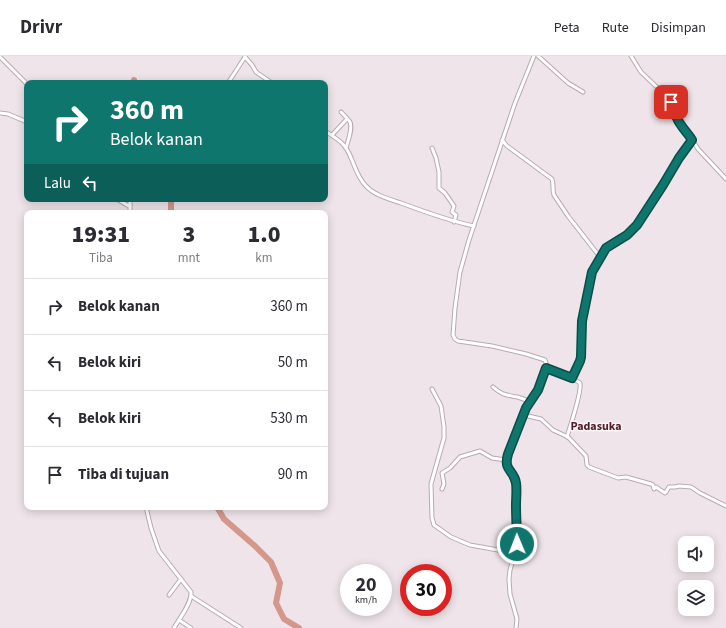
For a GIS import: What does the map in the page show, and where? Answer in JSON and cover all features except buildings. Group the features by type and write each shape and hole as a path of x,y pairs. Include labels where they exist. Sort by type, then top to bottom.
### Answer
{"street":[{"path":"516,628 517,619 510,594 509,579 517,544 516,485 515,478 507,467 506,460 524,415 538,390 546,368 546,361 492,346 462,342 455,339 453,335 460,272 502,140 534,56"},
{"path":"538,56 568,84 583,92"},
{"path":"632,56 641,72 671,102 677,119 688,132 698,149 726,179"},
{"path":"230,80 245,57 256,72 268,80"},
{"path":"0,58 24,81"},
{"path":"341,112 350,124 351,130 346,148"},
{"path":"0,113 8,114 24,121"},
{"path":"332,135 347,119"},
{"path":"328,133 339,140 346,148 358,176 364,185 369,189 382,196 454,222 474,226"},
{"path":"502,140 507,146 552,179 554,194 568,216 600,257"},
{"path":"572,378 581,357 582,321 591,275 600,257 606,248 627,235 637,225 692,140"},
{"path":"432,148 439,172 439,188 445,193 454,206 452,212 456,215 454,222"},
{"path":"122,202 130,206"},
{"path":"130,202 130,210"},
{"path":"546,368 572,378 579,382 581,386 566,437"},
{"path":"493,387 506,396 521,398 530,402"},
{"path":"432,389 441,406 444,427 444,438 431,484 432,518 434,525 451,537 470,545 515,553"},
{"path":"524,415 541,419 552,429 566,437 586,456 587,465 589,467 618,478 626,477 653,485 655,488 665,493 669,487 690,487 726,506"},
{"path":"442,489 444,484 442,473 450,468 460,457 480,451 492,458 506,460"},
{"path":"147,510 150,528 159,551 191,592 188,603 174,628"},
{"path":"169,595 181,579"},
{"path":"191,596 241,628"},
{"path":"179,620 191,628"}],"waterway":[{"path":"171,202 171,210"},
{"path":"219,510 224,519 271,562 280,583 276,603 284,619 299,628"}],"district":[{"name":"Padasuka","path":"596,426"}],"route":[{"path":"517,544 516,485 515,478 507,467 506,460 508,454 526,408 538,390 546,368 572,378 580,361 582,321 591,275 604,249 627,235 637,225 692,140 688,132 677,119 671,102"}]}
